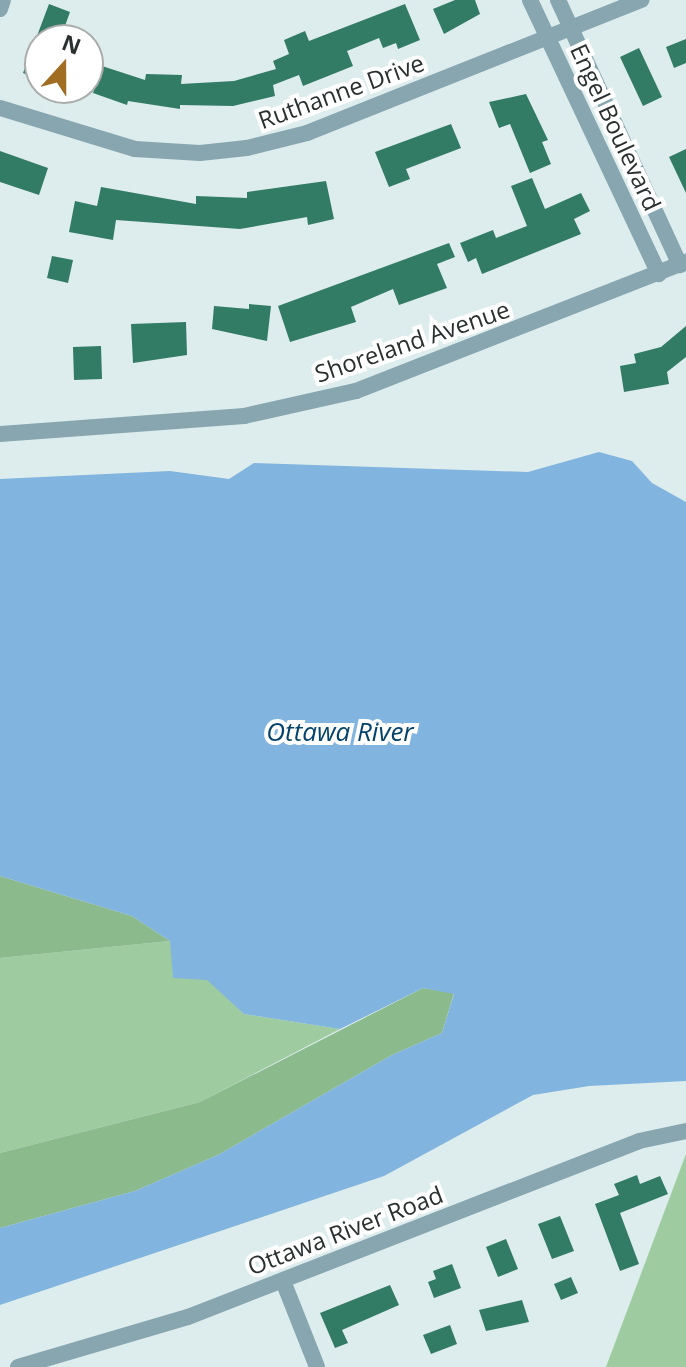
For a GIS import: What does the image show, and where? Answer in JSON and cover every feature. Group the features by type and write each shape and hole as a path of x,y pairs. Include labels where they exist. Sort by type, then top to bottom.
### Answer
{"street":[{"path":"0,9 3,0"},
{"name":"Engel Boulevard","path":"530,0 659,274"},
{"name":"Engel Boulevard","path":"558,0 683,264"},
{"name":"Ruthanne Drive","path":"0,108 121,147 224,152 307,133 642,0"},
{"name":"Shoreland Avenue","path":"0,434 244,416 356,391 683,264"},
{"name":"Ottawa River Road","path":"18,1367 153,1329 639,1141 686,1131"},
{"path":"283,1281 317,1367"}],"green space":[{"path":"0,876 132,916 170,941 0,958"},
{"path":"170,941 244,1014 340,1029 200,1102 0,1153 0,958"},
{"path":"423,988 454,993 442,1033 392,1055 218,1155 135,1191 0,1228 0,1153 200,1102"},
{"path":"686,1154 686,1367 606,1367"}],"water":[{"name":"Ottawa River","path":"599,452 632,461 652,483 686,502 686,1081 589,1086 533,1095 384,1176 0,1305 0,1228 135,1191 218,1155 392,1055 442,1033 454,994 423,988 340,1029 244,1014 207,980 173,978 170,941 132,916 0,876 0,479 170,471 229,479 254,463 528,472"}],"building":[{"path":"455,0 475,0 480,14 444,34 433,9"},
{"path":"49,4 70,12 66,24 41,24"},
{"path":"405,4 420,40 398,49 396,43 383,48 379,38 347,51 353,66 303,86 299,75 273,85 275,96 233,106 180,105 180,109 128,101 127,105 104,97 104,67 145,80 146,74 182,75 181,84 234,81 276,69 273,61 289,54 284,40 305,31 309,41"},
{"path":"686,39 686,63 674,68 666,47"},
{"path":"639,48 662,97 643,106 620,57"},
{"path":"526,94 548,140 542,142 551,164 530,173 510,124 499,128 489,102"},
{"path":"451,124 461,148 406,169 410,179 389,187 375,152"},
{"path":"686,149 686,193 669,157"},
{"path":"0,151 48,168 39,195 0,182"},
{"path":"532,178 545,209 581,193 590,211 574,219 581,234 482,274 476,258 468,262 460,243 493,230 496,238 527,226 511,186"},
{"path":"326,181 334,219 308,225 307,217 240,229 116,220 113,240 69,232 75,201 97,206 101,187 196,204 196,196 247,198 247,192"},
{"path":"449,243 455,257 437,264 447,288 399,305 393,289 351,307 356,322 290,342 278,306"},
{"path":"52,256 73,260 68,283 47,278"},
{"path":"249,304 271,306 267,341 212,329 214,306 249,309"},
{"path":"186,322 187,355 133,363 131,324"},
{"path":"686,326 686,357 667,372 669,384 624,392 620,366 636,363 634,354 661,347"},
{"path":"101,346 102,379 74,380 73,347"},
{"path":"637,1175 640,1184 660,1176 668,1194 620,1213 639,1264 620,1271 595,1204 619,1195 614,1184"},
{"path":"560,1216 574,1251 552,1259 538,1224"},
{"path":"506,1239 518,1269 498,1277 486,1247"},
{"path":"452,1264 461,1288 434,1298 428,1282 436,1279 433,1271"},
{"path":"571,1277 578,1293 561,1300 554,1284"},
{"path":"390,1285 399,1305 342,1330 348,1343 335,1348 320,1313"},
{"path":"522,1300 529,1322 486,1331 479,1310"},
{"path":"450,1325 457,1344 431,1354 423,1335"}]}
